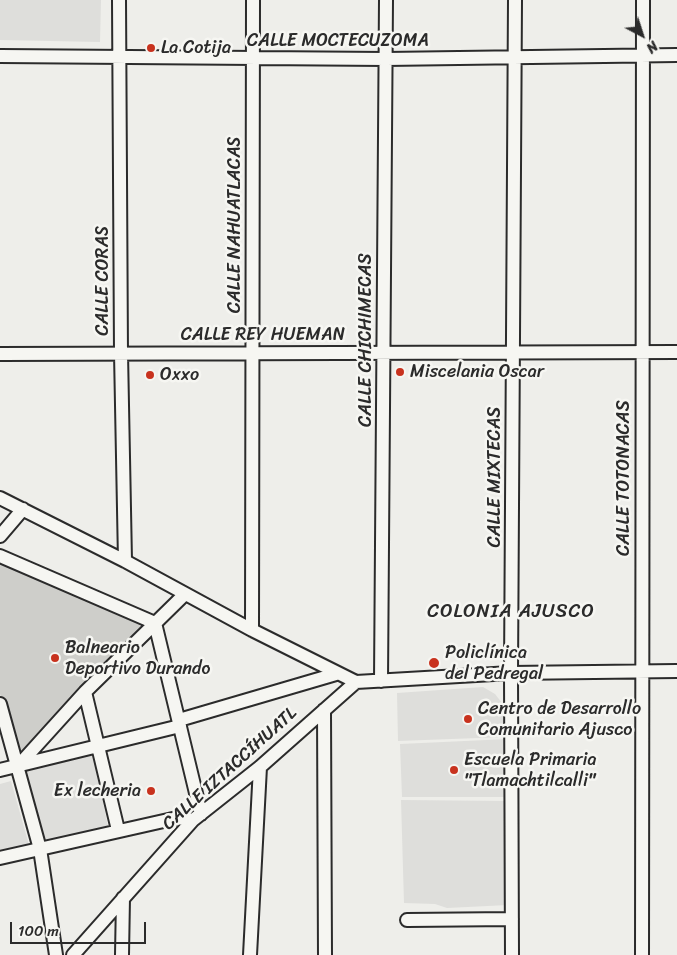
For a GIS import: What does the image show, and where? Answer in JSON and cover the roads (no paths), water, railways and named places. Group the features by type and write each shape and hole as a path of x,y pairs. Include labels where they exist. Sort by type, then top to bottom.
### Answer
{"street":[{"name":"CALLE CORAS","path":"119,0 121,353 125,561"},
{"name":"CALLE NAHUATLACAS","path":"252,0 252,630"},
{"name":"CALLE CHICHIMECAS","path":"381,681 386,0"},
{"name":"CALLE MIXTECAS","path":"512,955 515,0"},
{"name":"CALLE TOTONACAS","path":"642,955 643,0"},
{"name":"CALLE MOCTECUZOMA","path":"0,56 386,59 677,55"},
{"name":"CALLE REY HUEMAN","path":"0,354 677,352"},
{"path":"0,498 125,561 336,674 356,682 512,673 677,670"},
{"path":"0,536 23,509"},
{"path":"0,556 155,623"},
{"path":"18,766 85,692 185,594"},
{"path":"0,858 118,830 177,818 197,817 179,723 155,623"},
{"path":"0,770 98,746 179,723 336,674"},
{"name":"CALLE IZTACCÍHUATL","path":"73,955 197,817 260,767 356,682"},
{"path":"85,692 118,830"},
{"path":"0,704 40,849 56,955"},
{"path":"324,710 325,955"},
{"path":"250,955 260,767"},
{"path":"122,955 123,898"},
{"path":"407,920 512,919"}],"place":[{"name":"La Cotija","path":"151,48"},
{"name":"Miscelania Oscar","path":"400,372"},
{"name":"Oxxo","path":"150,375"},
{"name":"Balneario Deportivo Durando","path":"55,658"},
{"name":"Policlínica del Pedregal","path":"434,663"},
{"name":"Centro de Desarrollo Comunitario Ajusco","path":"468,719"},
{"name":"Escuela Primaria \"Tlamachtilcalli\"","path":"454,770"},
{"name":"Ex lecheria","path":"151,791"}],"district":[{"name":"COLONIA AJUSCO","path":"511,612"}]}
